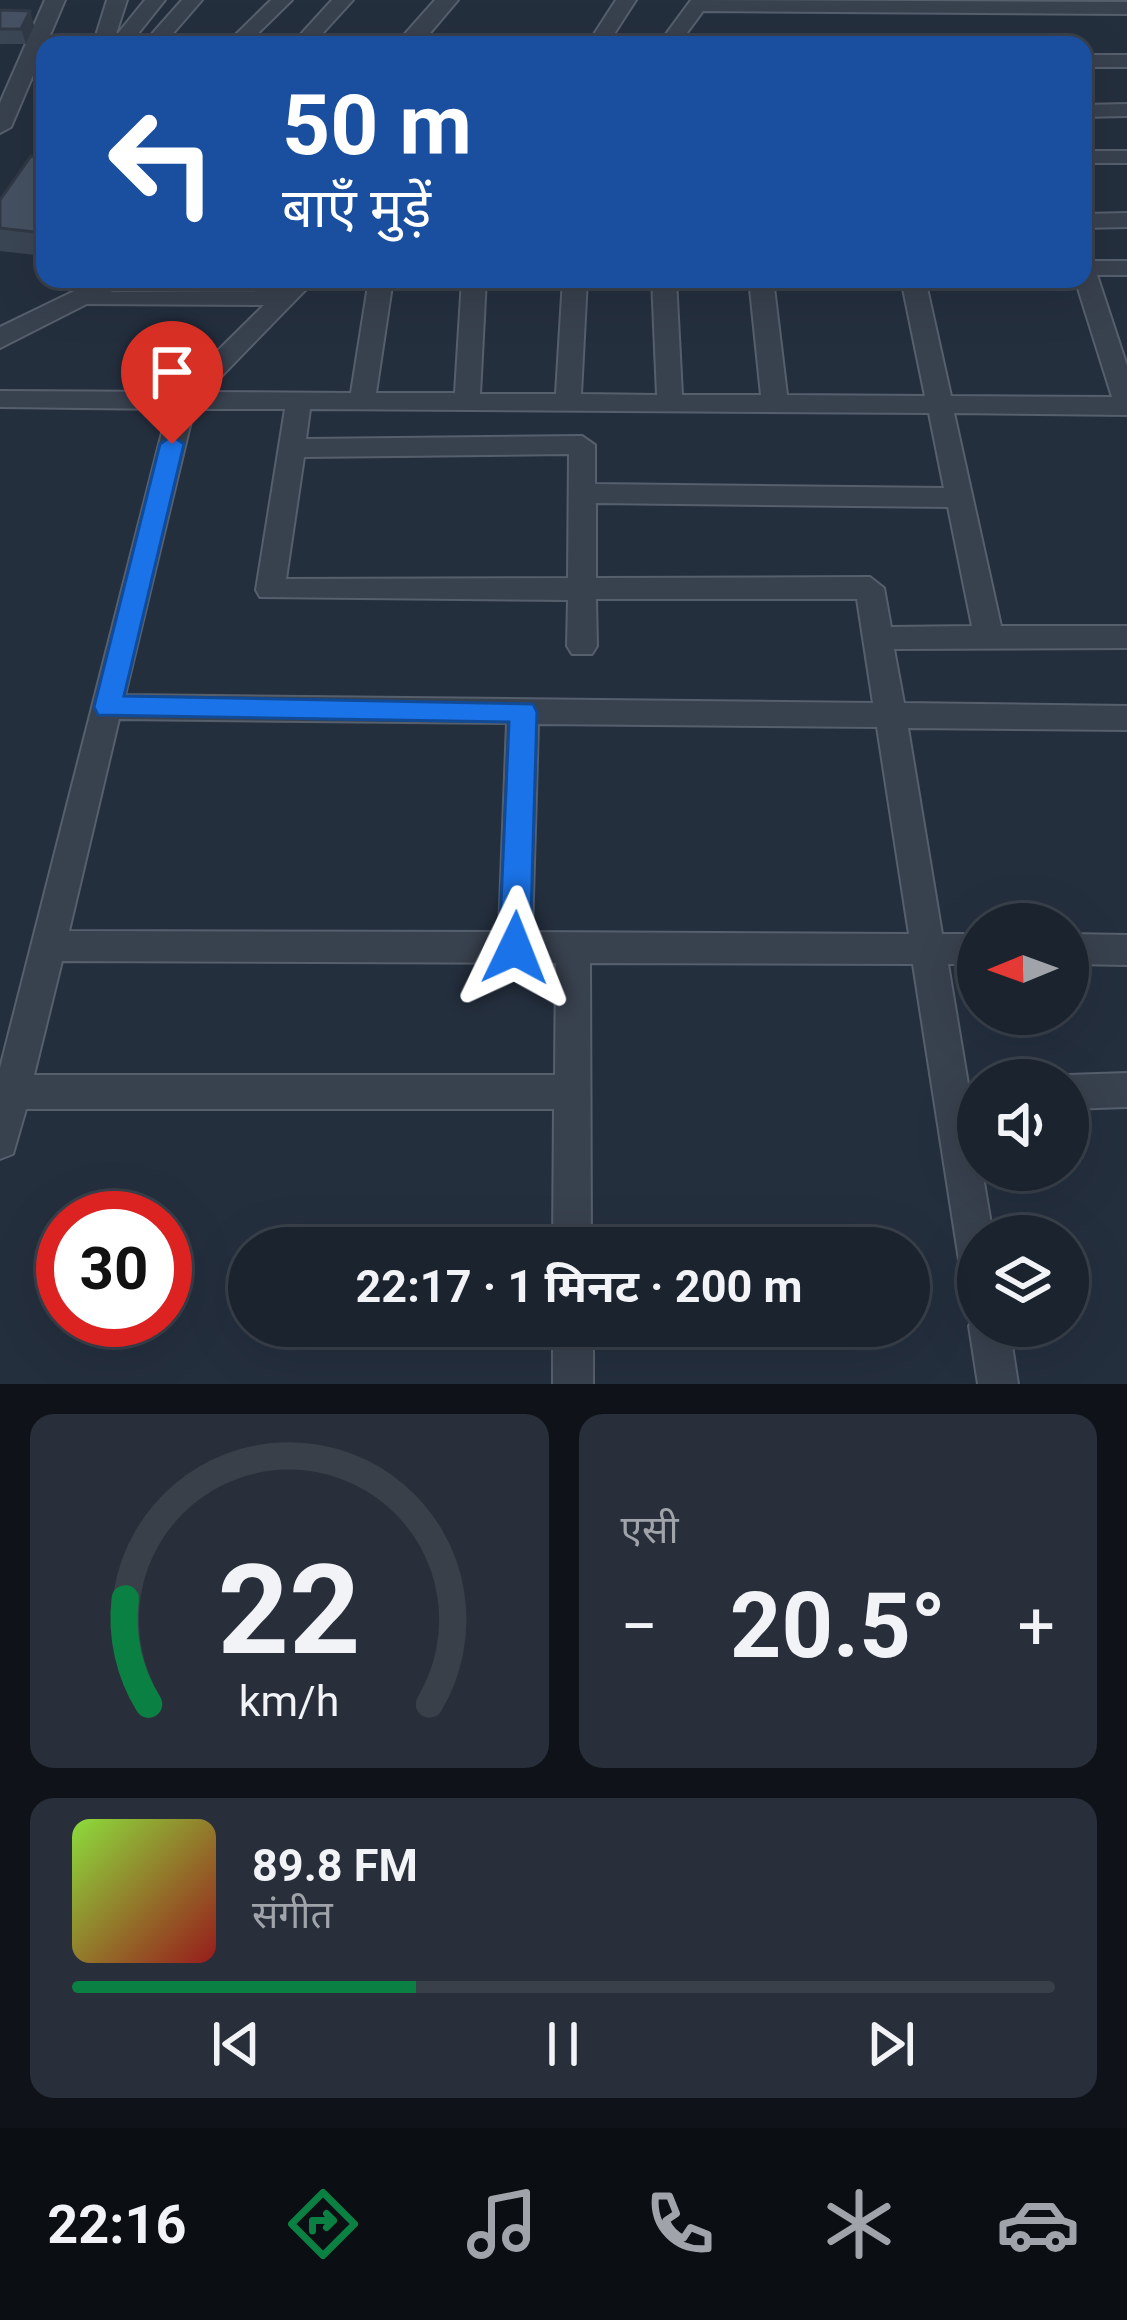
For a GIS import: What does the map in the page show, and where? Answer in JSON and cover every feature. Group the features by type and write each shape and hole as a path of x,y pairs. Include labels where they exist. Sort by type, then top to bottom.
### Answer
{"street":[{"path":"44,36 55,0"},
{"path":"106,36 116,0"},
{"path":"126,36 155,0"},
{"path":"160,36 193,0"},
{"path":"244,36 282,0"},
{"path":"310,36 343,0"},
{"path":"415,36 447,0"},
{"path":"604,36 626,0"},
{"path":"675,36 699,3 1127,8"},
{"path":"0,56 36,58"},
{"path":"1092,61 1127,61"},
{"path":"0,127 36,62"},
{"path":"1092,111 1127,110"},
{"path":"1092,157 1127,157"},
{"path":"1092,221 1127,220"},
{"path":"1092,269 1127,268"},
{"path":"0,399 1127,405 1114,324 1092,285"},
{"path":"0,339 104,288"},
{"path":"0,1141 6,1092 48,946 183,400 295,288"},
{"path":"362,401 380,288"},
{"path":"467,402 473,288"},
{"path":"568,403 574,288"},
{"path":"664,288 670,404"},
{"path":"762,288 775,404"},
{"path":"916,288 989,636"},
{"path":"85,297 285,298"},
{"path":"299,401 270,590 868,586 927,949 957,1067"},
{"path":"292,448 579,444 585,449 582,646"},
{"path":"584,493 962,498"},
{"path":"876,638 1127,637"},
{"path":"107,707 1127,718"},
{"path":"515,948 523,712"},
{"path":"48,946 957,949"},
{"path":"572,948 572,1227"},
{"path":"1089,950 1127,950"},
{"path":"1089,1091 1127,1090"},
{"path":"6,1092 572,1092"},
{"path":"573,1347 573,1384"},
{"path":"992,1347 998,1384"}],"building":[{"path":"0,10 30,11 21,29 0,29"},
{"path":"31,156 36,157 36,232 0,228 0,200"}],"route":[{"path":"172,444 107,707 523,712 515,948"}]}
